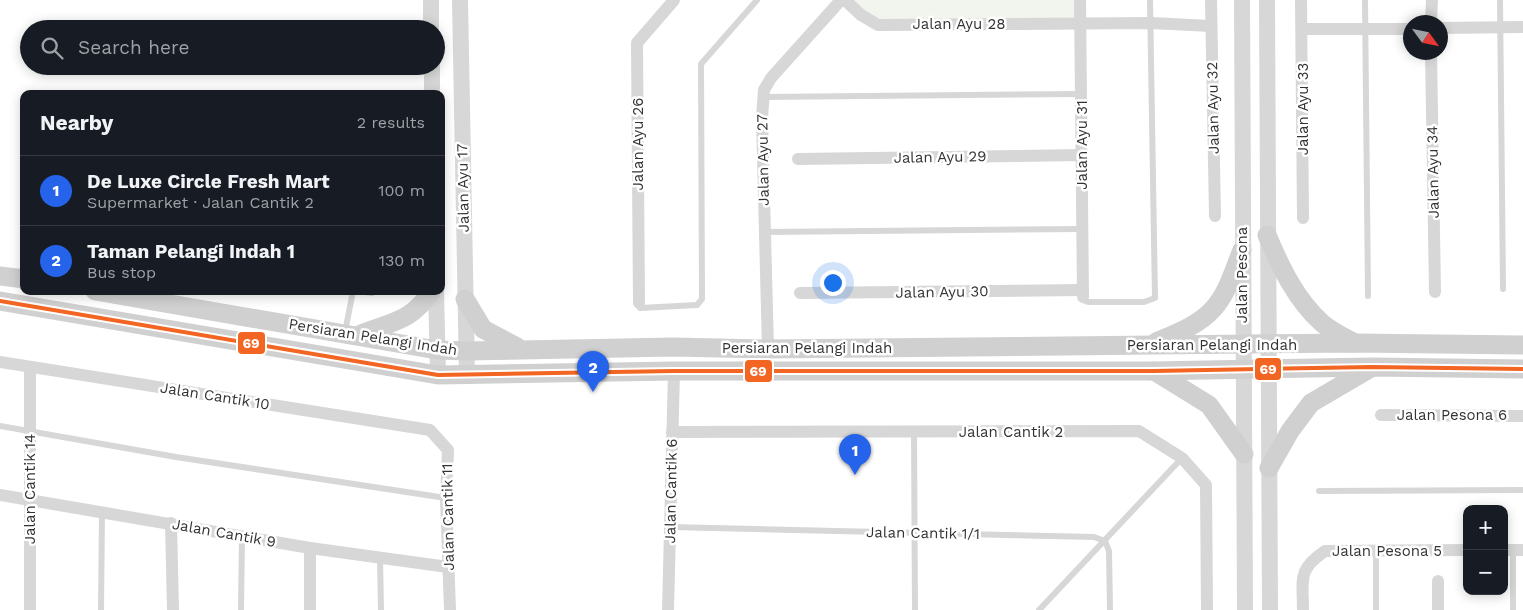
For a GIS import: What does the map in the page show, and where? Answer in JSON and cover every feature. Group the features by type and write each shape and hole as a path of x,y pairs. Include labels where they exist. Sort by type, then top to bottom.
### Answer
{"main road":[{"path":"1267,234 1280,265 1297,292 1322,323 1355,343"},
{"path":"1148,345 1185,330 1213,310 1227,287 1242,250"},
{"path":"0,276 20,278"},
{"name":"Persiaran Pelangi Indah","path":"119,295 437,350 1242,346 1355,343 1523,345"},
{"path":"352,334 410,316 420,309 429,295"},
{"path":"465,299 484,329 492,336 522,350"},
{"name":"Persiaran Pelangi Indah","path":"0,301 438,375 674,371 1154,371 1372,367 1523,369"},
{"path":"658,348 669,354 674,360 674,371"},
{"path":"1269,468 1290,431 1311,403 1372,367"},
{"path":"1154,371 1209,405 1244,454"}],"street":[{"path":"430,0 431,20"},
{"name":"Jalan Ayu 17","path":"460,0 467,375"},
{"name":"Jalan Ayu 26","path":"639,303 637,43 674,0"},
{"name":"Jalan Ayu 27","path":"768,349 762,118 764,90 771,78 841,0"},
{"name":"Jalan Ayu 28","path":"845,0 862,16 878,25 1151,23 1211,26"},
{"name":"Jalan Ayu 31","path":"1080,0 1083,294"},
{"name":"Jalan Ayu 32","path":"1211,0 1215,216"},
{"name":"Jalan Pesona","path":"1242,0 1242,346 1245,610"},
{"name":"Jalan Pesona","path":"1267,0 1267,345 1270,610"},
{"name":"Jalan Ayu 33","path":"1301,0 1303,29 1303,218"},
{"path":"1431,15 1432,0"},
{"path":"1448,28 1523,28"},
{"path":"1303,29 1403,29"},
{"name":"Jalan Ayu 34","path":"1431,60 1435,292"},
{"path":"432,75 432,90"},
{"name":"Jalan Ayu 29","path":"798,159 1082,155"},
{"name":"Jalan Ayu 30","path":"800,293 1083,294"},
{"path":"436,295 438,375"},
{"name":"Jalan Cantik 10","path":"0,362 430,430"},
{"name":"Jalan Cantik 14","path":"30,367 30,610"},
{"name":"Jalan Cantik 6","path":"668,610 674,371"},
{"name":"Jalan Pesona 6","path":"1381,415 1523,416"},
{"name":"Jalan Cantik 11","path":"430,430 448,450 446,498 450,610"},
{"name":"Jalan Cantik 2","path":"672,432 1139,431 1182,458 1206,485 1207,610"},
{"name":"Jalan Cantik 9","path":"0,495 310,548 448,567"},
{"path":"172,523 173,610"},
{"path":"310,548 310,610"},
{"name":"Jalan Pesona 5","path":"1303,610 1303,572 1310,561 1324,551 1463,550"},
{"path":"1438,581 1438,610"}],"lane":[{"path":"639,303 640,308 697,305 702,299 701,64 757,0"},
{"path":"1083,294 1085,301 1088,302 1144,302 1155,298 1150,0"},
{"path":"1365,0 1368,296"},
{"path":"1500,0 1503,289"},
{"path":"763,97 1082,94"},
{"path":"765,232 1082,229"},
{"path":"352,334 353,295"},
{"path":"0,426 176,457 446,498"},
{"path":"914,432 915,610"},
{"path":"1039,610 1182,458"},
{"path":"1319,491 1523,490"},
{"path":"101,610 102,512"},
{"name":"Jalan Cantik 1/1","path":"671,527 1094,538 1105,540"},
{"path":"241,610 242,536"},
{"path":"1105,540 1109,550 1110,610"},
{"path":"1512,610 1514,550"},
{"path":"1376,551 1376,610"},
{"path":"380,558 380,610"}],"shaded area":[{"path":"853,0 1075,0 1075,19 882,20 865,12"}],"transit line":[{"name":"69","path":"0,301 438,375 674,371 1154,371 1372,367 1523,369"}],"place":[{"name":"Taman Pelangi Indah 1","path":"593,392"},
{"name":"De Luxe Circle Fresh Mart","path":"855,475"}]}
